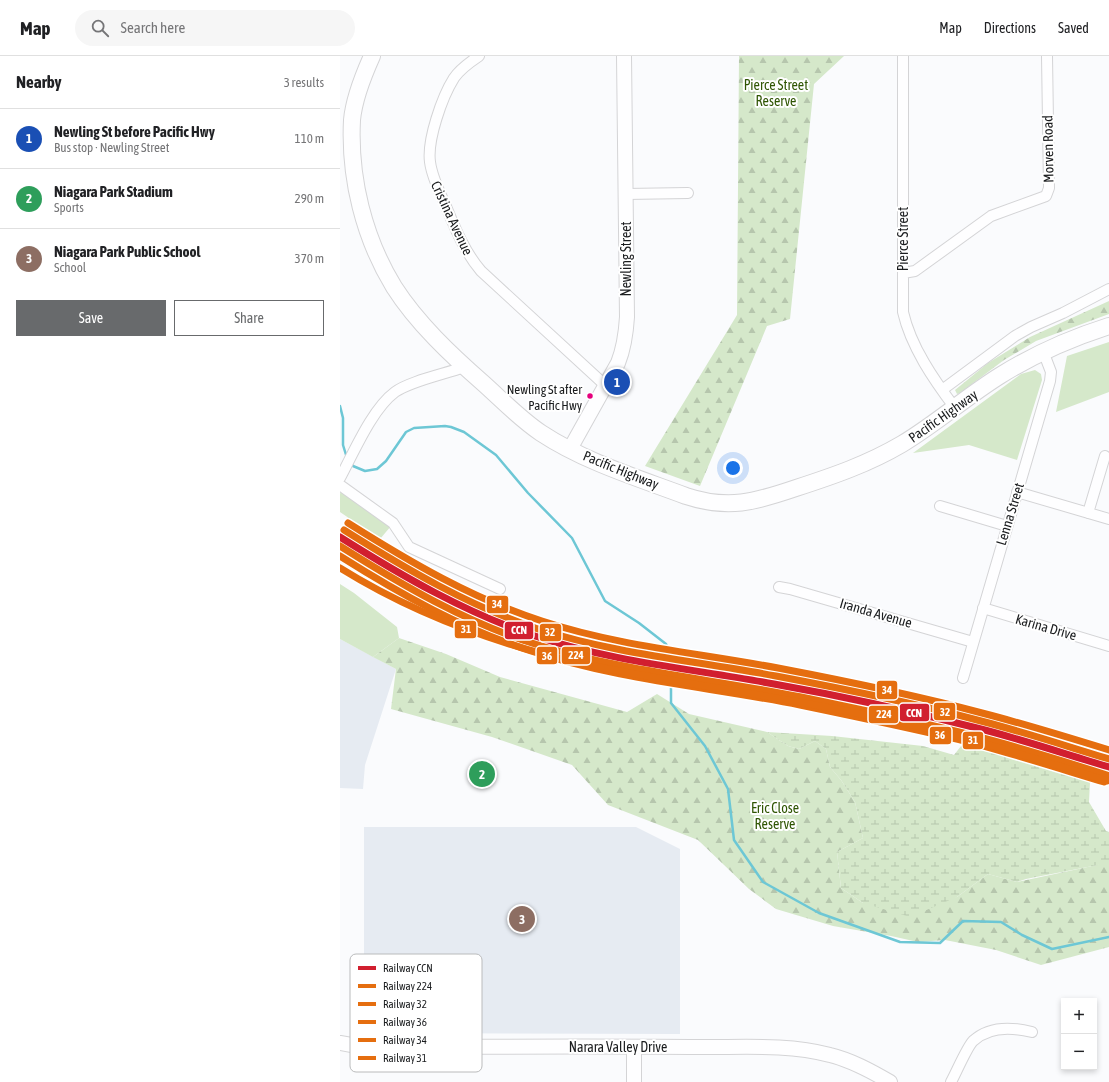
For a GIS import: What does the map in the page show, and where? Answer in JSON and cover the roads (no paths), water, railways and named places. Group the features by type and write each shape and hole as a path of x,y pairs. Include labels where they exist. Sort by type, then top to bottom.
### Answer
{"main road":[{"name":"Pacific Highway","path":"372,56 362,80 352,120 353,160 356,185 363,217 378,257 394,287 429,331 464,367 545,436 616,470 686,496 715,504 746,502 779,494 848,471 902,444 1001,375 1043,352 1109,326"},
{"name":"Newling Street","path":"570,449 606,386 622,353 626,329 624,56"},
{"name":"Narara Valley Drive","path":"340,1043 350,1045"},
{"name":"Narara Valley Drive","path":"482,1047 795,1048 830,1055 848,1061 890,1082"},
{"path":"634,1047 634,1082"}],"street":[{"name":"Cristina Avenue","path":"479,56 463,68 454,78 443,101 430,142 430,162 435,182 466,250 481,271 606,386"},
{"name":"Pierce Street","path":"903,56 903,312 906,327 912,339 942,390 955,408"},
{"name":"Morven Road","path":"903,273 915,271 991,216 1046,196 1049,188 1047,56"},
{"path":"626,194 688,193"},
{"name":"Pacific Highway","path":"942,390 1015,336 1109,289"},
{"name":"Lenna Street","path":"963,678 1050,382 1051,372 1043,352"},
{"path":"340,478 373,416 383,403 395,392 407,386 464,367"},
{"path":"1088,513 1106,456"},
{"path":"340,485 393,523 409,547 500,589"},
{"path":"1017,492 1109,519"},
{"path":"940,506 1007,526"},
{"name":"Iranda Avenue","path":"779,586 973,642"},
{"name":"Karina Drive","path":"983,608 1109,646"},
{"path":"951,1082 973,1042 988,1031 1019,1029 1032,1032"}],"waterway":[{"path":"340,406 343,418 343,445 347,458"},
{"path":"351,463 353,466 365,471 377,469 386,461 406,432 414,428 445,426 464,432 496,455 528,493 572,538 605,601 639,623 666,644 672,658 673,678"},
{"path":"671,688 671,703 705,746 728,789 734,840 763,882 819,913 900,942 940,943 963,921 1001,922 1022,935 1052,949 1109,937"}],"rail line":[{"name":"34","path":"348,523 395,552 467,591 516,612 571,630 629,643 778,668 906,694 957,706 1062,735 1109,750"},
{"name":"32","path":"344,530 438,586 512,620 567,638 626,651 776,676 905,702 997,725 1109,759"},
{"name":"CCN","path":"340,537 387,566 459,605 509,627 564,645 624,659 799,689 901,710 994,732 1109,767"},
{"name":"224","path":"340,546 387,575 459,614 535,644 633,668 801,697 910,720 1008,745 1107,775"},
{"name":"36","path":"340,556 432,610 506,642 564,661 631,676 800,705 909,728 973,743 1104,782"},
{"name":"31","path":"340,568 399,601 429,615 492,639 524,649 614,670 808,704 893,721 994,746 1107,781"}],"place":[{"name":"Newling St before Pacific Hwy","path":"617,382"},
{"name":"Newling St after Pacific Hwy","path":"590,396"},
{"name":"Niagara Park Stadium","path":"482,774"},
{"name":"Niagara Park Public School","path":"522,919"}],"park label":[{"name":"Pierce Street Reserve","path":"776,94"},
{"name":"Eric Close Reserve","path":"775,816"}]}
